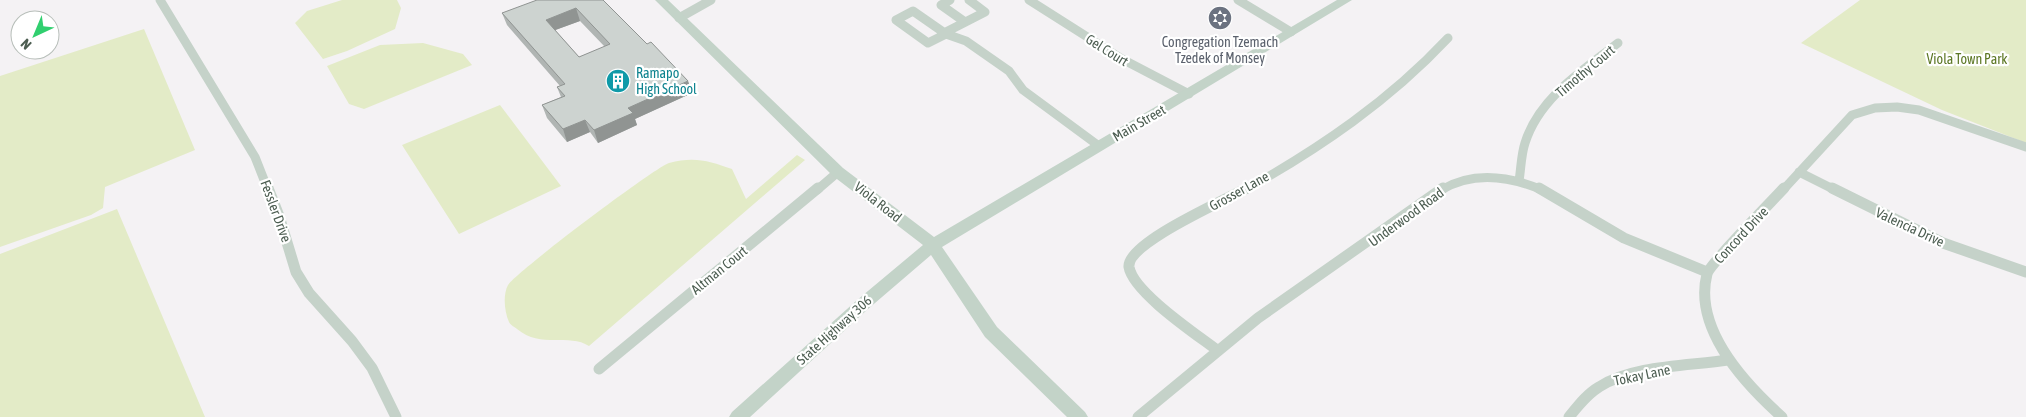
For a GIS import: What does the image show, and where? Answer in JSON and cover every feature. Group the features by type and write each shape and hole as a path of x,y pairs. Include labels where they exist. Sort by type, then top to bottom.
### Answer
{"main road":[{"name":"Viola Road","path":"661,0 838,172 933,245 991,332 1078,417"},
{"name":"Main Street","path":"933,245 1346,0"},
{"name":"State Highway 306","path":"738,417 868,299 933,245"}],"street":[{"name":"Fessler Drive","path":"160,0 256,157 279,216 296,272 309,293 352,341 372,368 396,417"},
{"path":"679,18 711,0"},
{"path":"950,0 941,5 965,22"},
{"path":"969,0 985,12 965,22 945,33 928,43 896,20 913,12 945,33 966,41 1009,71 1024,90 1099,146"},
{"name":"Gel Court","path":"1029,0 1122,59 1189,94"},
{"path":"1238,0 1291,32"},
{"name":"Grosser Lane","path":"1217,350 1143,291 1132,277 1129,265 1135,251 1150,239 1262,179 1328,138 1381,101 1435,53 1448,38"},
{"name":"Timothy Court","path":"1519,181 1525,143 1536,119 1558,90 1618,43"},
{"name":"Concord Drive","path":"1782,417 1755,394 1728,360 1709,319 1704,293 1707,272 1852,116 1865,110 1885,106 1912,107 1946,117 2010,144 2026,148"},
{"name":"Altman Court","path":"599,369 838,172"},
{"name":"Valencia Drive","path":"1799,172 1943,243 2026,272"},
{"name":"Underwood Road","path":"1138,417 1217,350 1277,304 1368,244 1454,183 1469,178 1488,176 1519,181 1545,192 1613,232 1658,254 1707,272"},
{"name":"Tokay Lane","path":"1568,417 1583,400 1601,385 1628,375 1728,360"}],"green space":[{"path":"342,0 397,0 401,8 395,29 347,51 323,59 295,23 307,11"},
{"name":"Viola Town Park","path":"1860,0 2026,0 2026,143 1942,110 1801,43"},
{"path":"144,29 195,150 105,187 103,208 91,215 0,247 0,76 49,60 60,60 60,56"},
{"path":"423,43 463,54 472,65 364,109 349,104 327,66 380,45"},
{"path":"500,105 561,186 459,234 402,145"},
{"path":"797,155 805,160 589,346 581,342 536,338 526,335 510,323 505,303 505,293 508,285 534,261 658,169 669,163 686,160 702,160 724,166 732,169 746,199"},
{"path":"117,209 205,417 0,417 0,254"}],"building":[{"name":"Ramapo High School","path":"537,0 603,0 647,44 651,42 688,81 628,108 633,113 594,130 585,120 563,129 542,105 565,96 557,87 565,84 502,13","holes":["576,8 610,44 579,57 546,20"]}],"place":[{"name":"Congregation Tzemach Tzedek of Monsey","path":"1220,18"},
{"name":"Ramapo High School","path":"618,81"}]}
